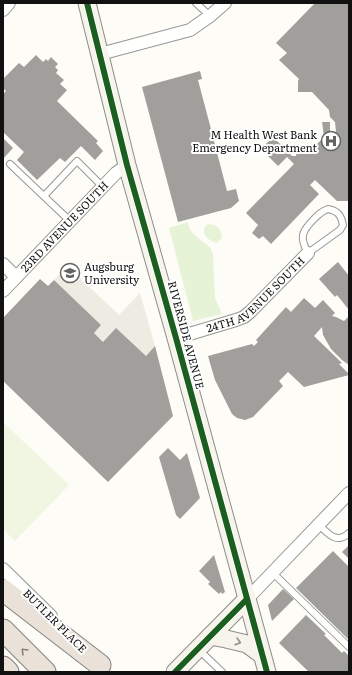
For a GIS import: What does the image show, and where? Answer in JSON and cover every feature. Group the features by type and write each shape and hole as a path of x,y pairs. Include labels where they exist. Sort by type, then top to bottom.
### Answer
{"highway":[{"path":"3,590 104,669"},
{"path":"3,630 45,672"},
{"path":"3,667 8,672"}],"street":[{"path":"3,10 9,3"},
{"name":"RIVERSIDE AVENUE","path":"87,3 128,165 267,672"},
{"path":"100,54 190,30 225,3"},
{"name":"23RD AVENUE SOUTH","path":"3,291 116,173 128,165"},
{"name":"24TH AVENUE SOUTH","path":"176,338 244,317 308,253"},
{"path":"3,264 16,277"},
{"path":"178,671 349,493"},
{"name":"BUTLER PLACE","path":"3,569 104,669"},
{"path":"210,636 226,638 247,644 262,655"}],"lane":[{"path":"196,3 210,16"},
{"path":"44,196 77,161 103,187"},
{"path":"10,164 70,221"},
{"path":"328,209 334,210 342,219 343,225 340,230 308,253 304,246 303,233 306,227 322,212 328,209"},
{"path":"318,524 333,537 340,538 349,533"},
{"path":"272,572 349,647"},
{"path":"198,649 222,672"}],"green space":[{"path":"188,222 191,231 211,249 213,255 215,298 222,314 193,321 169,228"},
{"path":"208,224 217,226 220,229 222,238 217,243 205,236 204,230"},
{"path":"3,422 69,485 15,541 3,529"}],"shaded area":[{"path":"67,266 119,315 140,293 155,346 146,356 103,342 94,333 101,325 54,280"}],"building":[{"path":"315,3 349,3 349,201 337,201 315,180 310,185 319,194 271,244 263,236 259,239 252,233 258,225 246,213 294,164 287,157 278,166 261,149 273,137 292,156 296,156 297,149 311,150 324,137 322,122 330,122 330,138 336,132 335,122 330,117 329,110 312,92 298,92 299,79 279,60 287,53 276,43"},
{"path":"36,55 43,62 46,59 48,61 51,57 58,64 55,67 58,70 56,73 64,80 60,84 67,90 57,101 98,141 96,143 103,151 95,160 81,146 65,162 60,158 37,180 17,160 24,152 3,132 3,94 6,91 3,88 3,79 19,63 24,67"},
{"path":"200,71 202,79 198,80 212,133 216,131 218,139 214,141 227,191 236,189 239,201 231,208 178,222 142,87"},
{"path":"3,138 13,148 3,159"},
{"path":"338,262 349,276 349,310 337,295 335,297 319,279"},
{"path":"40,279 48,286 54,280 101,325 94,333 103,342 116,328 146,356 155,346 173,416 108,482 3,381 3,318"},
{"path":"304,298 315,308 323,300 335,313 332,316 344,321 349,316 349,365 331,349 323,335 322,327 314,336 342,363 339,364 349,375 304,387 288,372 279,381 283,386 253,417 245,420 237,418 232,414 215,380 208,356 252,344 254,346 258,342 256,340 286,307 291,312"},
{"path":"168,448 180,460 187,453 200,498 180,519 176,515 159,457"},
{"path":"349,545 349,559 342,552"},
{"path":"333,551 349,567 349,640 296,588"},
{"path":"214,555 225,592 222,594 221,592 219,594 208,584 210,582 199,571"},
{"path":"283,589 294,599 272,621 268,605"},
{"path":"306,615 326,634 324,635 342,653 344,651 349,656 349,672 309,672 279,643"}],"cycle path":[{"path":"87,3 127,165 267,672"},
{"path":"175,672 247,599"}],"place":[{"name":"M Health West Bank Emergency Department","path":"331,141"},
{"name":"Augsburg University","path":"70,273"}]}
